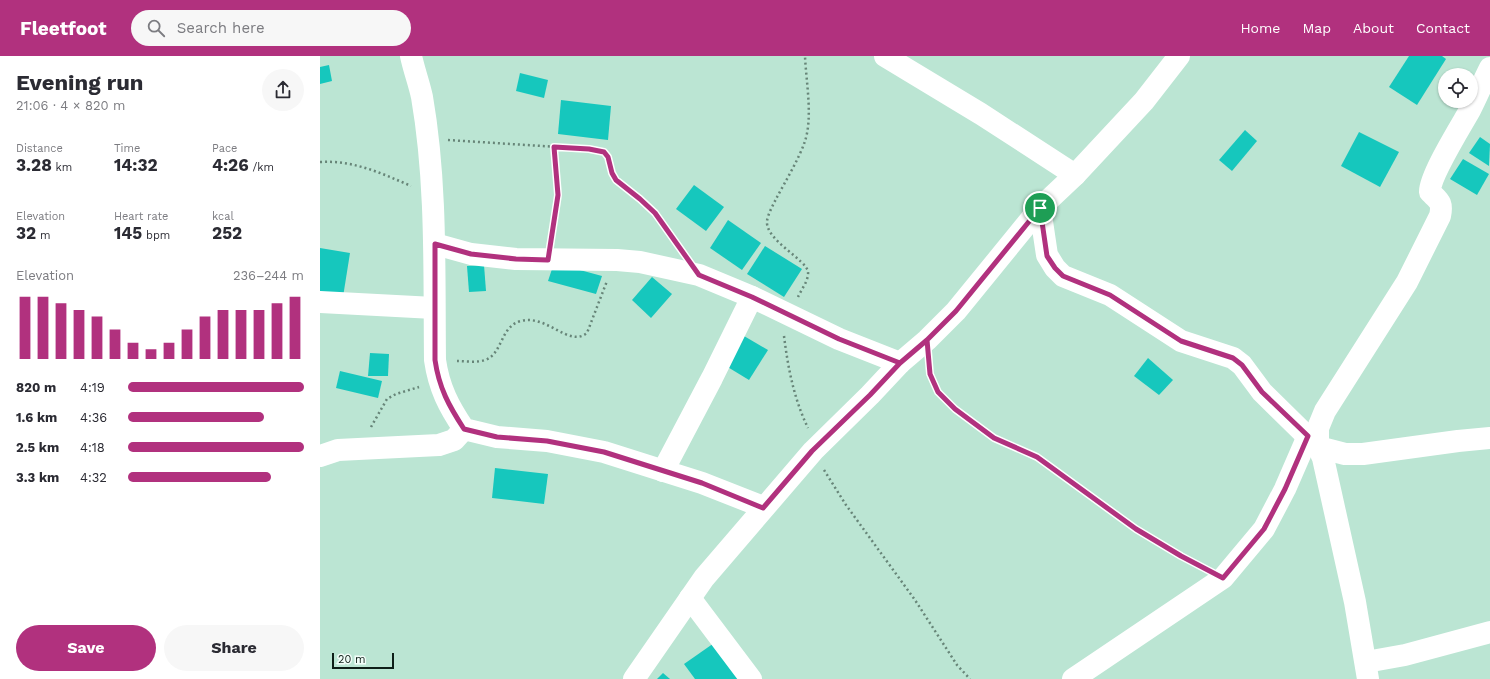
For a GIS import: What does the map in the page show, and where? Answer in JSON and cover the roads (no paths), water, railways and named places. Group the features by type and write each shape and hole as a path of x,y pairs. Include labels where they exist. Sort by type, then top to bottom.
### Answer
{"street":[{"path":"411,56 421,96 428,138 433,196 436,369 449,407 464,429 497,437 547,441 604,452 702,483 763,508"},
{"path":"885,56 981,114 1074,175"},
{"path":"634,679 704,578 763,508 816,448 900,363 927,340 956,311 1040,208 1074,175 1144,101 1179,56"},
{"path":"1073,679 1223,578 1264,529 1313,441 1325,411 1407,282 1440,216 1442,208 1440,203 1430,192 1429,187 1440,163 1471,109 1490,68"},
{"path":"1040,208 1047,256 1055,268 1063,276 1110,295 1181,341 1233,358 1242,365 1262,392 1313,441 1323,458 1327,473 1355,602 1367,670 1405,655 1490,632"},
{"path":"435,244 471,254 516,259 617,260 640,262 699,275 752,297 839,339 900,363"},
{"path":"663,471 712,378 752,297"},
{"path":"320,302 434,308"},
{"path":"320,456 338,450 439,445 454,440 464,429"},
{"path":"1313,441 1345,454 1363,454 1490,438"},
{"path":"690,598 751,679"}]}
